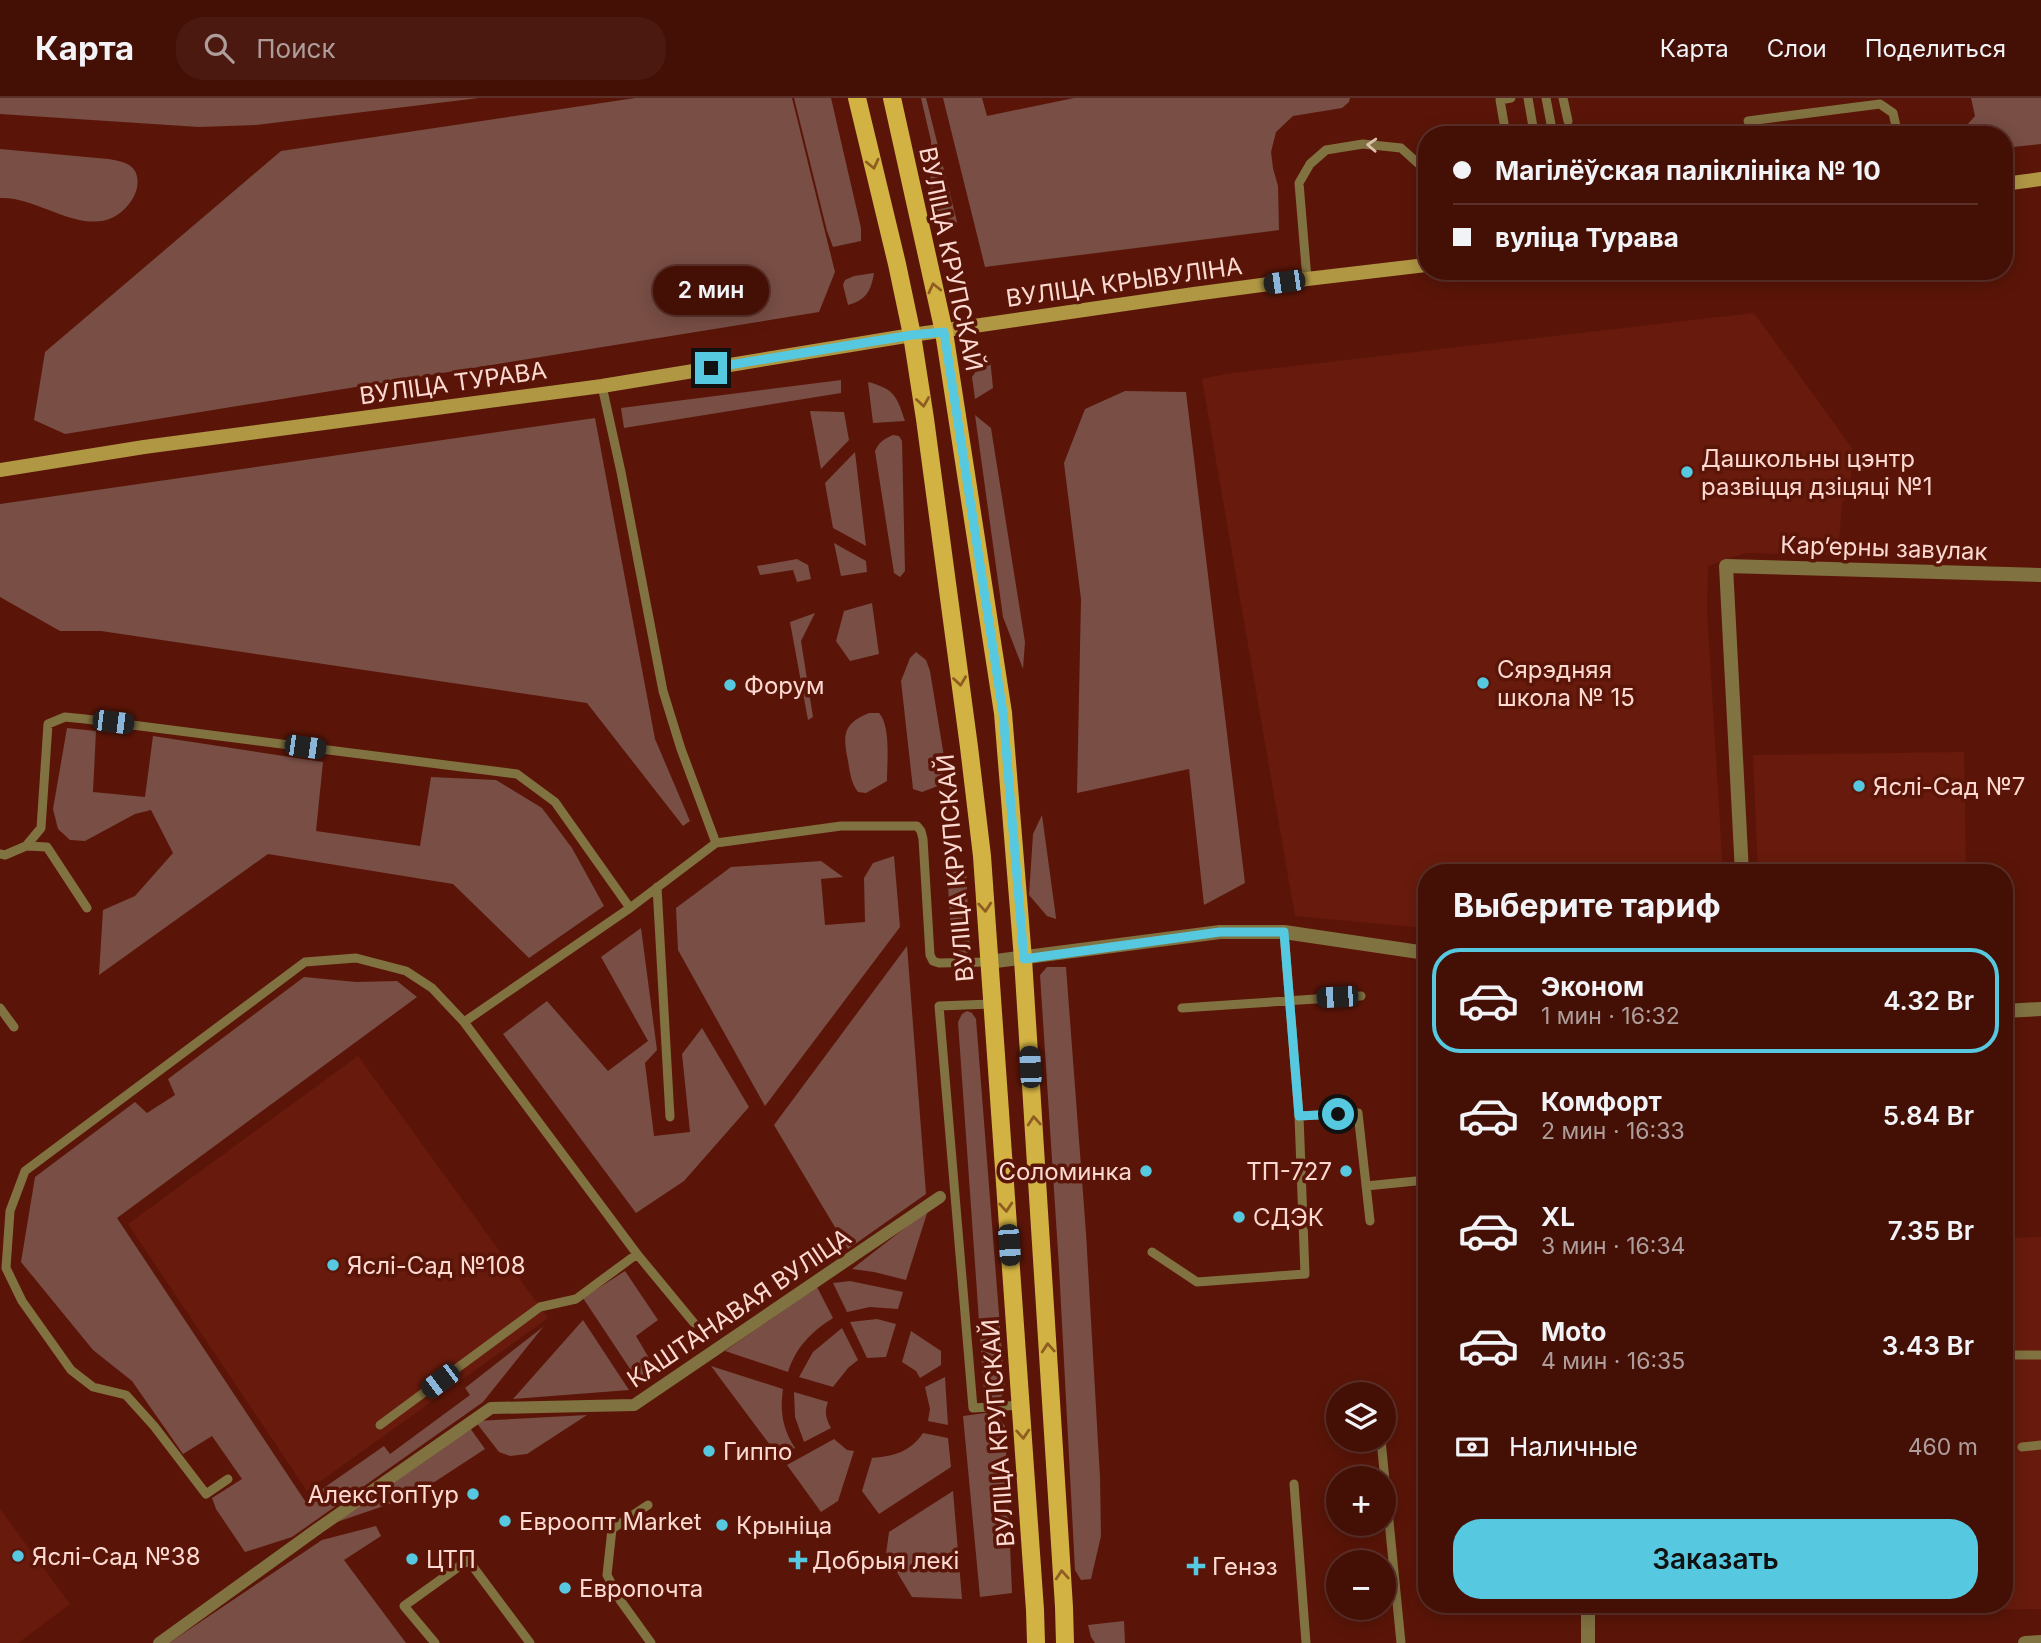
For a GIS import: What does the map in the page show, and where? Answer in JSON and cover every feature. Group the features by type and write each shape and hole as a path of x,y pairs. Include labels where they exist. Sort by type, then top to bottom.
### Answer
{"main road":[{"name":"ВУЛІЦА КРУПСКАЙ","path":"857,98 912,335 982,856 1036,1643"},
{"name":"ВУЛІЦА КРУПСКАЙ","path":"892,98 944,332 1003,713 1024,959 1065,1643"},
{"path":"2013,183 2041,179"},
{"name":"ВУЛІЦА КРЫВУЛІНА","path":"912,335 1418,266"},
{"name":"ВУЛІЦА ТУРАВА","path":"0,470 144,447 602,386 912,335"}],"street":[{"name":"Карʼерны завулак","path":"1742,864 1727,566 2041,575"},
{"path":"988,962 1220,932 1284,932 1418,952"},
{"path":"2013,1011 2041,1009"},
{"name":"КАШТАНАВАЯ ВУЛІЦА","path":"159,1643 491,1408 634,1405 940,1197"},
{"path":"1588,1613 1588,1643"},
{"path":"2025,1643 2041,1642"}],"lane":[{"path":"1504,126 1500,100 1511,98"},
{"path":"1528,98 1533,126"},
{"path":"1546,98 1551,124"},
{"path":"1563,98 1568,121"},
{"path":"1748,121 1880,104 1893,113 1896,126"},
{"path":"1307,279 1299,183 1310,164 1326,150 1363,144 1401,148 1418,163"},
{"path":"602,386 663,691 716,843"},
{"path":"0,854 5,855 26,845 41,828 48,724 65,718 85,719 517,774 555,802 630,908"},
{"path":"464,1022 630,908 716,843 841,826 917,826 923,839 930,955 933,961 988,962"},
{"path":"26,845 47,847 87,908"},
{"path":"657,887 670,1117"},
{"path":"1152,1252 1197,1282 1305,1274 1299,1116 1284,932"},
{"path":"228,1479 206,1494 154,1426 126,1395 93,1387 71,1370 22,1301 6,1268 10,1211 25,1171 305,962 356,958 406,971 432,988 464,1022 637,1254 694,1323"},
{"path":"1182,1008 1361,996"},
{"path":"991,1004 939,1006 973,1408 1021,1405"},
{"path":"0,1008 14,1027"},
{"path":"1299,1116 1358,1113 1370,1221"},
{"path":"1366,1186 1418,1181"},
{"path":"380,1425 540,1307 576,1299 637,1254"},
{"path":"2013,1355 2041,1354"},
{"path":"2022,1447 2041,1445"},
{"path":"1382,1452 1401,1643"},
{"path":"1294,1484 1306,1643"},
{"path":"648,1505 612,1529 607,1575 620,1600 651,1643"},
{"path":"435,1643 404,1606 468,1560 530,1643"}],"shaded area":[{"path":"0,98 479,98 256,125 199,127 0,114"},
{"path":"635,98 792,98 835,272 819,312 65,434 34,420 45,352 281,151"},
{"path":"794,98 831,98 861,228 861,241 833,247"},
{"path":"921,98 926,98 957,222 945,232 939,231 930,208 931,141"},
{"path":"943,98 982,98 987,116 1074,98 1350,98 1342,108 1293,116 1276,132 1271,152 1278,186 1279,230 985,267"},
{"path":"1971,98 2041,98 2041,144 2013,147 2013,126 1966,126 1975,116"},
{"path":"0,149 120,161 131,166 136,173 137,189 129,204 115,216 100,221 84,221 16,199 0,198"},
{"path":"874,273 867,294 848,305 843,285 845,280"},
{"name":"Сярэдняя школа № 15","path":"1754,313 1852,448 1850,496 1842,502 1838,555 1745,553 1708,566 1707,612 1722,864 1418,864 1418,927 1295,916 1202,379 1225,374"},
{"path":"990,358 993,388 975,399 972,377 982,363"},
{"path":"841,380 841,393 624,428 621,408"},
{"path":"868,382 894,395 905,421 873,423"},
{"path":"1125,391 1186,392 1245,883 1204,905 1189,769 1077,793 1081,599 1064,463 1085,409"},
{"path":"810,411 844,412 849,440 821,469"},
{"path":"975,415 991,428 1025,642 1023,669 1003,617"},
{"path":"595,418 655,739 690,821 683,826 587,703 101,631 60,631 0,597 0,504"},
{"path":"893,435 899,436 902,441 905,571 900,577 894,573 875,451 882,441"},
{"path":"855,452 866,546 833,528 825,483"},
{"path":"834,543 866,561 867,572 841,576"},
{"path":"797,559 808,565 811,579 797,582 793,570 760,575 757,566"},
{"path":"872,603 879,654 850,661 836,641 844,611"},
{"path":"815,613 801,641 813,717 808,720 790,622"},
{"path":"916,652 926,660 930,671 946,769 943,784 922,792 913,789 901,681 910,658"},
{"path":"869,713 879,713 883,719 888,745 887,781 866,793 858,792 852,781 845,738 849,726"},
{"path":"67,728 96,731 93,792 145,797 153,736 323,762 316,831 420,846 431,777 496,780 542,808 572,848 604,906 529,958 453,884 268,854 99,975 103,910 135,896 173,853 151,810 135,814 85,841 70,840 58,829 53,809"},
{"name":"Яслі-Сад №7","path":"1964,752 1966,864 1758,864 1753,755"},
{"path":"1042,815 1056,919 1047,916 1029,895 1033,834"},
{"path":"894,856 900,927 765,1106 678,950 676,908 731,867 821,861 843,877 821,879 825,925 865,922 864,878 873,863"},
{"path":"954,866 966,869 970,952 958,956 952,949 947,870"},
{"path":"641,928 657,1050 645,1063 654,1136 690,1132 682,1054 702,1028 749,1107 684,1181 636,1213 503,1034 547,1001 608,1071 648,1041 601,957"},
{"path":"907,946 926,1194 848,1249 774,1125"},
{"path":"1047,967 1066,967 1086,1233 1100,1477 1101,1536 1091,1579 1081,1580 1075,1570 1040,975"},
{"path":"304,977 356,982 397,981 417,997 117,1218 305,1501 384,1446 390,1454 470,1395 465,1388 543,1327 483,1402 292,1537 245,1552 216,1509 212,1498 242,1479 212,1436 183,1454 132,1381 93,1350 21,1262 35,1177 135,1102 147,1113 175,1095 168,1079"},
{"path":"967,1011 976,1019 1005,1391 995,1401 988,1399 984,1392 958,1022"},
{"name":"Яслі-Сад №108","path":"358,1056 548,1318 307,1491 128,1224"},
{"path":"928,1210 906,1280 852,1269"},
{"path":"2041,1237 2041,1609 2013,1609 2013,1238"},
{"path":"625,1271 658,1320 636,1336 656,1370 638,1381 583,1298"},
{"path":"850,1281 903,1292 898,1309 870,1307 847,1312 833,1283"},
{"path":"817,1287 833,1318 805,1341 788,1372 725,1351"},
{"path":"877,1319 896,1324 886,1357 867,1358 850,1322"},
{"path":"583,1320 629,1390 513,1399"},
{"path":"842,1328 858,1360 833,1387 799,1377 813,1352"},
{"path":"911,1331 941,1351 941,1365 920,1378 916,1371 902,1362"},
{"path":"711,1366 783,1389 783,1419 795,1448 779,1457"},
{"path":"945,1377 948,1425 928,1421 930,1409 925,1387"},
{"path":"794,1392 828,1402 826,1415 831,1428 804,1442 795,1417"},
{"path":"985,1413 997,1416 1005,1426 1012,1593 980,1597 963,1416"},
{"path":"587,1415 527,1454 510,1456 499,1452 475,1421"},
{"path":"470,1428 485,1449 413,1496 337,1522"},
{"path":"923,1433 948,1438 951,1467 879,1514 862,1491 872,1458 901,1452 913,1445"},
{"path":"834,1439 847,1450 854,1451 838,1501 821,1512 787,1465"},
{"path":"953,1491 962,1599 912,1597 886,1554 889,1532"},
{"name":"Яслі-Сад №38","path":"0,1509 70,1604 18,1643 0,1643"},
{"path":"376,1526 381,1536 344,1560 406,1643 169,1643 322,1540"},
{"path":"1789,1613 1836,1613 1789,1615"},
{"path":"1124,1621 1125,1643 1095,1643 1091,1637 1088,1625"}],"place":[{"name":"Дашкольны цэнтр развіцця дзіцяці №1","path":"1687,472"},
{"name":"Сярэдняя школа № 15","path":"1483,683"},
{"name":"Форум","path":"730,685"},
{"name":"Яслі-Сад №7","path":"1859,786"},
{"name":"Соломинка","path":"1146,1171"},
{"name":"ТП-727","path":"1346,1171"},
{"name":"СДЭК","path":"1239,1217"},
{"name":"Яслі-Сад №108","path":"333,1265"},
{"name":"Гиппо","path":"709,1451"},
{"name":"АлексТопТур","path":"473,1494"},
{"name":"Евроопт Market","path":"505,1521"},
{"name":"Крыніца","path":"722,1525"},
{"name":"Яслі-Сад №38","path":"18,1556"},
{"name":"ЦТП","path":"412,1559"},
{"name":"Добрыя лекі","path":"798,1560"},
{"name":"Генэз","path":"1196,1566"},
{"name":"Европочта","path":"565,1588"}],"route":[{"path":"711,368 944,332 1003,713 1024,959 1220,932 1284,932 1299,1116 1338,1114"}]}
